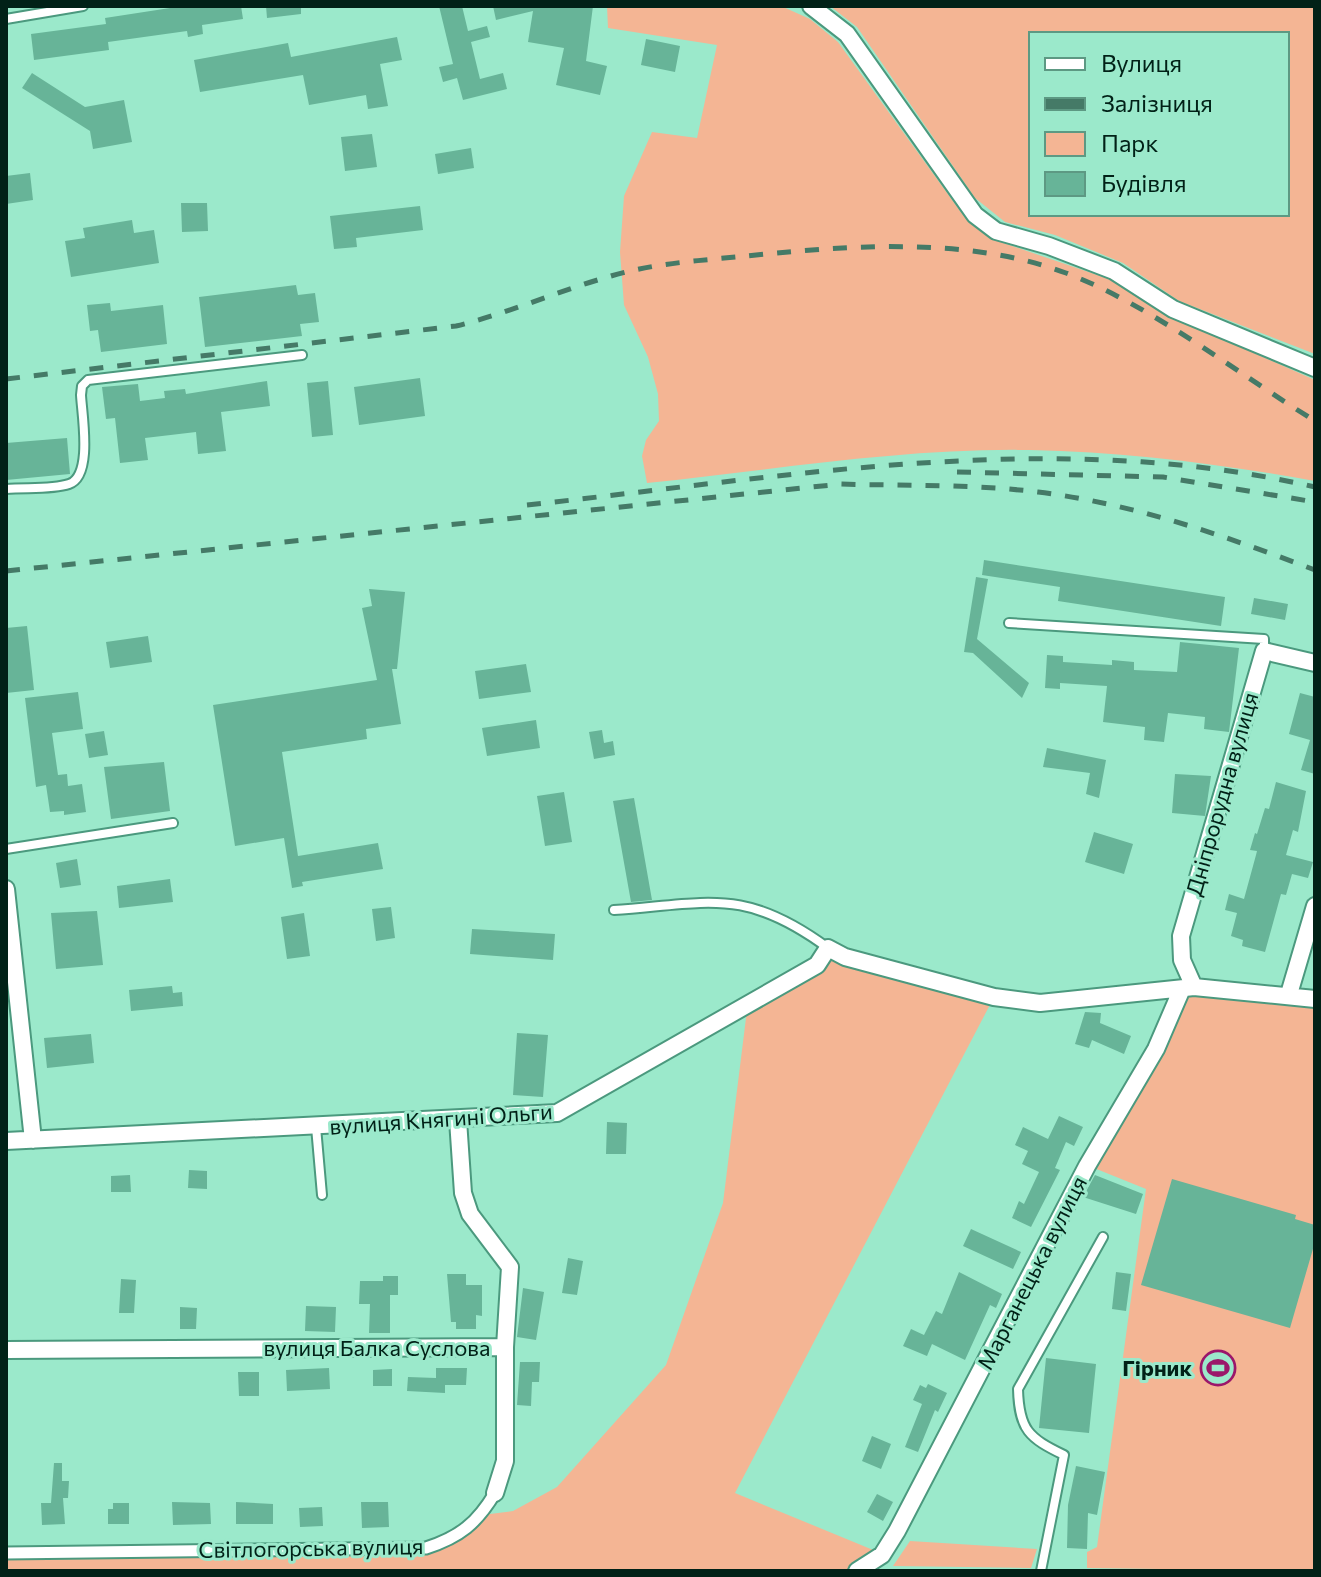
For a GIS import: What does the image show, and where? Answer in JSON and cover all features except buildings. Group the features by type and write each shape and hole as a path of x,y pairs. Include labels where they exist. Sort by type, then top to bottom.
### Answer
{"street":[{"path":"811,6 847,34 975,215 996,231 1049,246 1114,271 1173,309 1315,368"},
{"path":"1264,651 1315,663"},
{"name":"Дніпрорудна вулиця","path":"1187,989 1181,936 1264,651"},
{"path":"6,889 33,1140"},
{"path":"1289,994 1315,906"},
{"path":"828,948 845,957 994,997 1040,1003 1187,989 1289,994 1315,999"},
{"name":"вулиця Княгині Ольги","path":"6,1141 540,1116 575,1105 817,965 828,948"},
{"name":"Марганецька вулиця","path":"857,1571 882,1555 938,1458 1087,1166 1156,1049 1187,989"},
{"name":"вулиця Балка Суслова","path":"6,1350 505,1347 510,1267 470,1214 458,1164 458,1120"},
{"name":"Світлогорська вулиця","path":"6,1553 426,1548 465,1532 482,1515 495,1493 505,1461 505,1347"}],"lane":[{"path":"6,19 83,6"},
{"path":"6,489 69,484 78,478 84,467 81,395 82,386 88,380 302,355"},
{"path":"1009,623 1264,639 1264,651"},
{"path":"6,849 173,823"},
{"path":"614,910 728,902 741,904 778,915 828,948"},
{"path":"316,1127 322,1195"},
{"path":"1041,1571 1064,1455 1040,1443 1026,1430 1019,1410 1018,1389 1103,1237"}],"green space":[{"path":"607,6 781,6 810,19 838,42 963,215 989,238 1109,279 1164,313 1315,380 1315,481 1244,469 1102,453 982,450 886,456 647,483 642,456 646,440 659,421 658,394 648,357 624,305 620,252 624,196 652,132 697,138 717,45 608,28"},
{"path":"830,6 1315,6 1315,354 1179,301 1123,263 1055,235 1005,222 975,198 857,27"},
{"path":"828,948 994,997 735,1493 878,1552 857,1571 6,1571 6,1553 426,1548 482,1515 513,1511 557,1487 666,1365 723,1203 748,1002"},
{"name":"Гірник","path":"1201,991 1315,1004 1315,1571 1087,1568 1087,1552 1097,1547 1146,1189 1094,1168 1185,996"},
{"path":"910,1541 1037,1549 1031,1568 893,1566"}],"railway":[{"path":"6,379 456,326 611,276 657,266 860,247 945,248 1027,261 1098,287 1162,321 1315,421"},
{"path":"527,505 823,471 1021,459 1119,461 1217,469 1315,487"},
{"path":"957,472 1163,477 1315,502"},
{"path":"6,571 841,484 989,488 1074,497 1179,523 1315,570"}],"place":[{"name":"Гірник","path":"1218,1368"}]}
